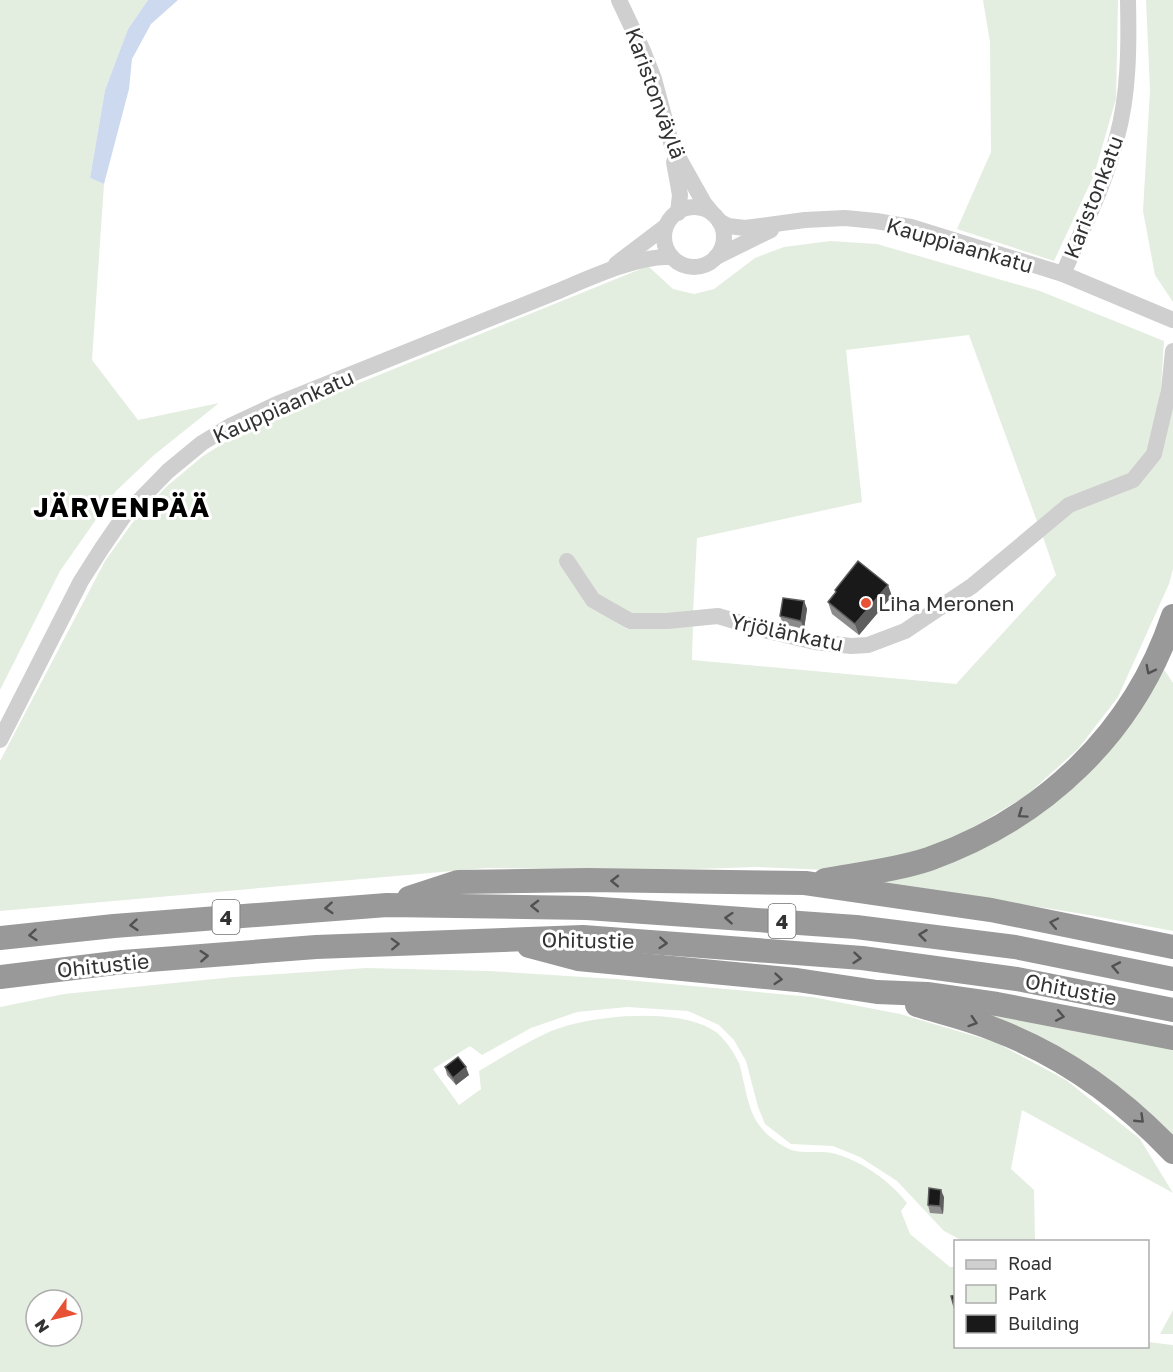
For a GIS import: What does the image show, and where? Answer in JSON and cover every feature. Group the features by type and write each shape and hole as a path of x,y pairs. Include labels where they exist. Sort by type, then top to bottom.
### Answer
{"highway":[{"path":"805,883 926,860 967,844 1010,822 1047,796 1082,764 1140,691 1164,643 1173,616"},
{"path":"387,905 458,882 588,880 805,883 991,910 1173,947"},
{"name":"Ohitustie","path":"0,938 126,925 387,905 587,908 856,927 1015,947 1173,979"},
{"name":"Ohitustie","path":"0,977 123,962 316,947 583,937 862,958 1017,979 1173,1010"},
{"path":"510,940 550,953 578,958 797,980 877,992 927,994 997,1004 1173,1038"},
{"path":"877,992 997,1030 1079,1071 1137,1115 1173,1152"}],"street":[{"name":"Karistonväylä","path":"620,0 644,51 654,79 672,146 704,203 716,218"},
{"name":"Karistonkatu","path":"1128,0 1125,93 1117,138 1097,195 1063,274 1173,320"},
{"path":"672,146 680,195 678,213"},
{"path":"716,218 724,240 722,249 709,264 689,267 671,257 665,242 666,226 678,213 696,208 704,209 736,228 786,224"},
{"name":"Kauppiaankatu","path":"786,224 805,220 844,218 911,227 1063,274"},
{"path":"716,257 786,224"},
{"name":"Kauppiaankatu","path":"601,274 666,226"},
{"name":"Kauppiaankatu","path":"0,740 81,580 124,516 150,489 202,443 230,426 277,404 601,274 651,258 671,257"},
{"name":"Yrjölänkatu","path":"567,561 593,600 630,621 667,621 718,616 815,642 851,646 868,645 905,631 972,586 1069,505 1133,480 1154,454 1169,390 1173,351"}],"green space":[{"path":"0,0 148,0 128,29 105,90 90,178 104,184 92,360 138,420 219,403 154,455 116,491 60,571 0,690"},
{"path":"983,0 1118,0 1116,99 1094,175 1054,261 957,229 991,152 990,42"},
{"path":"1146,0 1173,0 1173,302 1155,275 1143,211 1150,90"},
{"path":"830,241 877,244 1040,291 1164,341 1161,388 1149,452 1129,474 1038,524 969,335 846,350 862,502 697,538 693,613 632,617 588,605 627,629 693,626 692,660 956,684 1056,575 1042,534 1072,508 1136,485 1173,404 1173,569 1169,584 1118,697 1078,749 1027,795 959,836 910,855 829,870 756,867 665,870 487,868 0,911 0,761 105,561 133,522 166,487 203,456 248,428 648,266 673,289 694,294 714,289 755,258 784,247"},
{"path":"1163,668 1173,683 1173,931 951,893 852,885 991,842"},
{"path":"366,968 489,971 616,979 812,997 900,1014 995,1042 1066,1080 1140,1139 1173,1193 1022,1110 1011,1169 1034,1190 1035,1240 961,1240 944,1231 897,1181 860,1157 833,1146 791,1144 765,1124 746,1061 734,1040 719,1025 688,1011 627,1007 577,1012 531,1028 482,1055 470,1046 433,1069 459,1105 481,1089 479,1071 529,1042 564,1027 608,1018 632,1016 657,1016 700,1024 716,1032 734,1053 740,1066 752,1113 768,1135 792,1150 832,1153 854,1161 883,1179 907,1203 901,1211 910,1234 950,1267 954,1267 954,1348 1149,1348 1149,1342 1173,1345 1173,1372 0,1372 0,1007 64,994 234,977"},
{"path":"947,1006 1173,1048 1173,1144 1159,1129"},
{"path":"1173,1310 1173,1334 1160,1334"}],"water":[{"path":"148,0 178,0 151,24 132,59 129,89 104,184 90,178 105,90 128,29"}],"building":[{"path":"858,561 888,585 855,624 828,602"},
{"path":"783,598 804,601 801,621 780,616"},
{"path":"458,1057 466,1067 453,1078 445,1067"},
{"path":"929,1188 941,1190 940,1206 928,1205"}],"place":[{"name":"Liha Meronen","path":"866,603"}],"district":[{"name":"JÄRVENPÄÄ","path":"122,507"}]}
